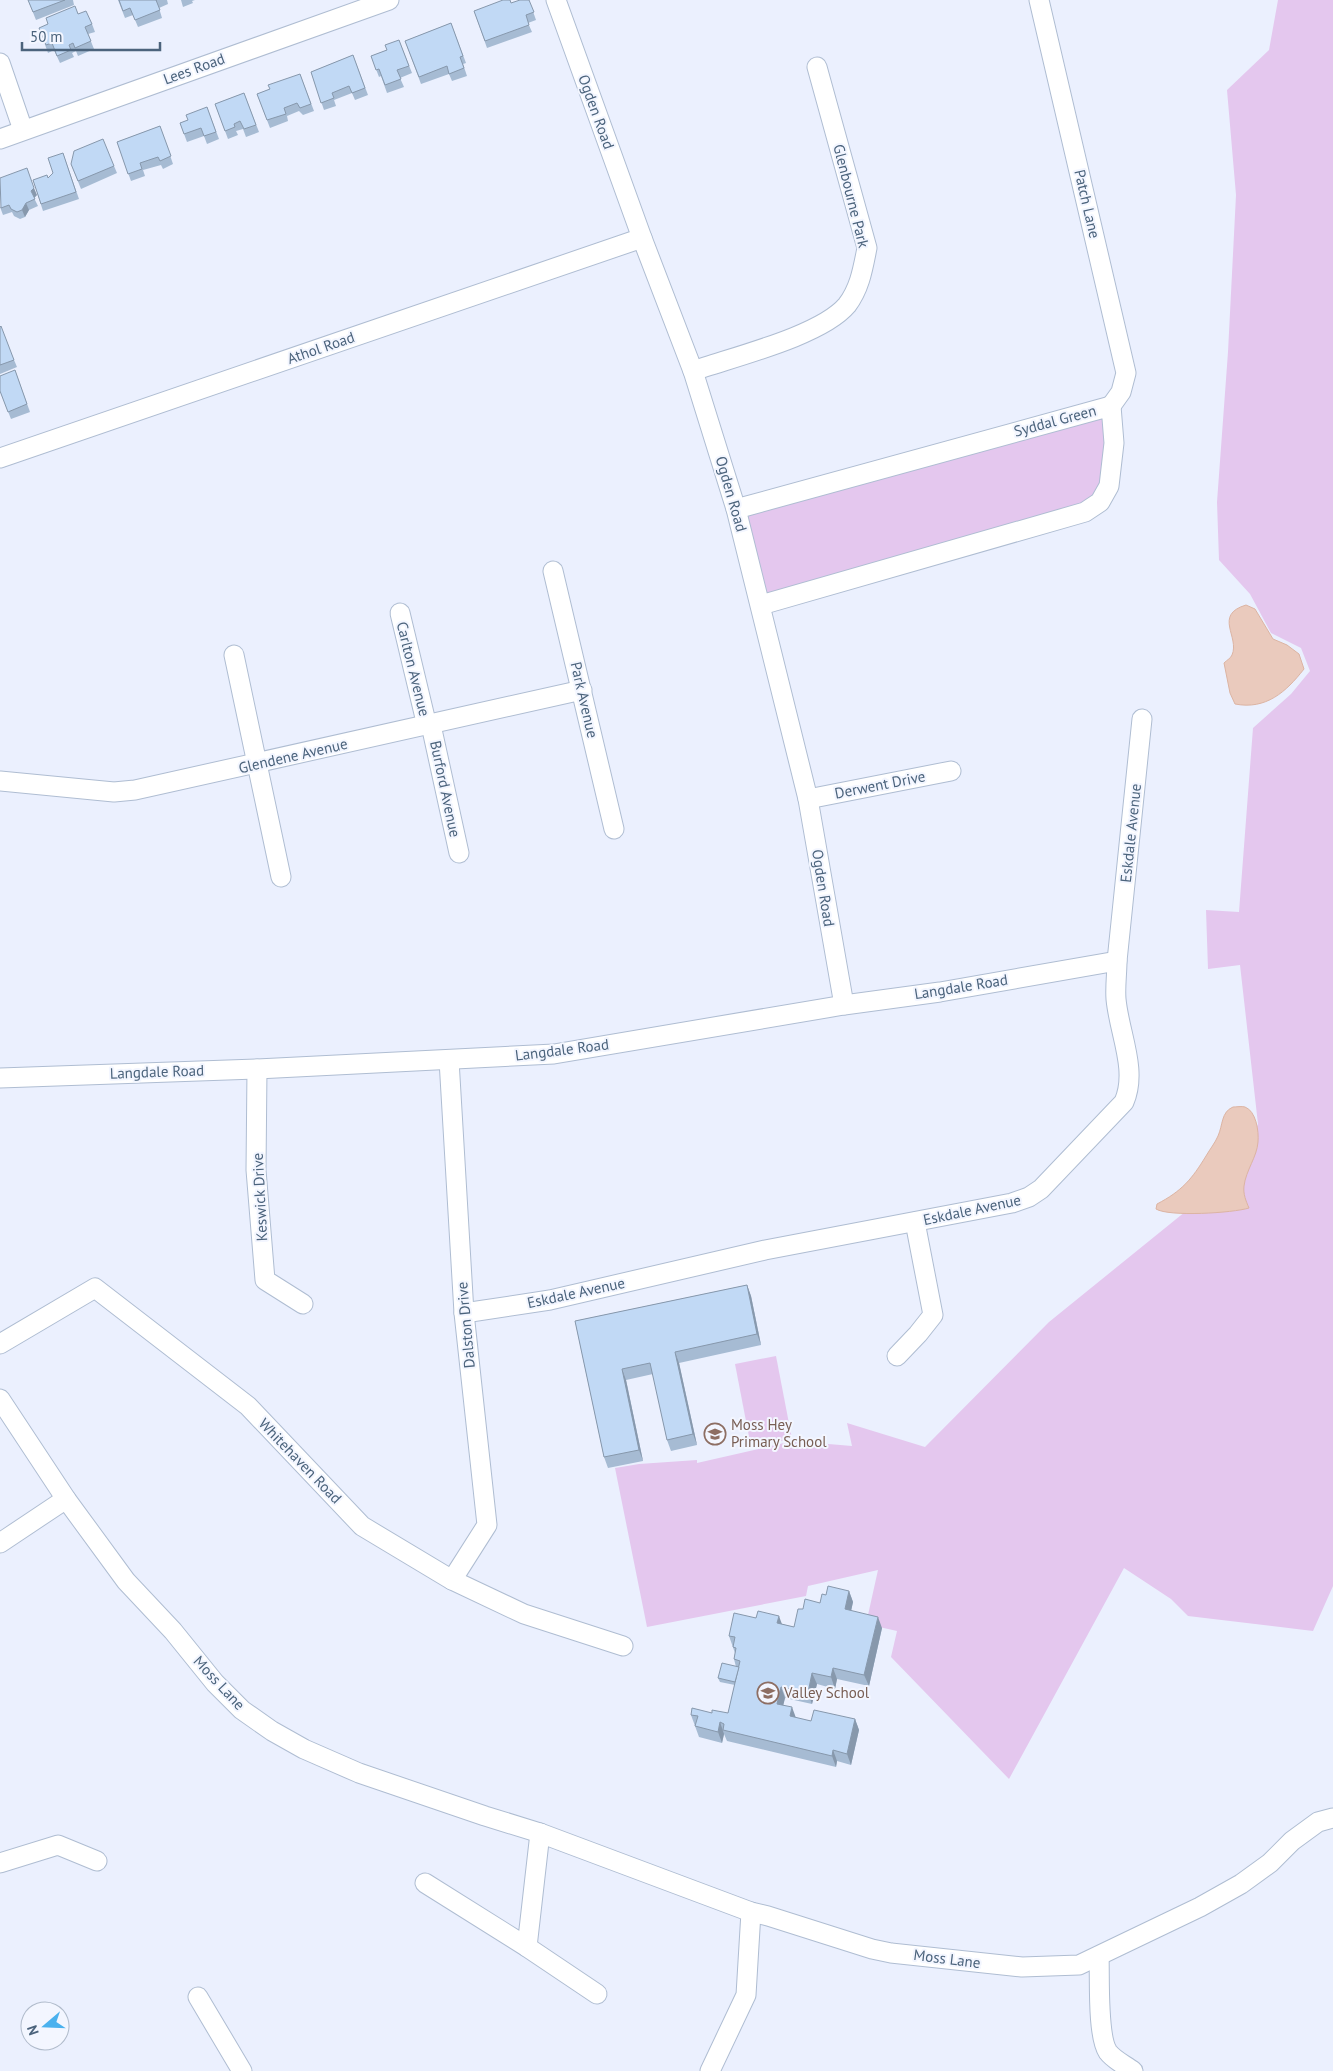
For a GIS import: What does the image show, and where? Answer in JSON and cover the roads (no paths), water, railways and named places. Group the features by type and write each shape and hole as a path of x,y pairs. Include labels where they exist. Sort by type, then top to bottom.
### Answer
{"street":[{"name":"Lees Road","path":"0,139 389,0"},
{"name":"Ogden Road","path":"556,0 642,238 694,371 736,509 808,799 844,1005"},
{"name":"Patch Lane","path":"1039,0 1126,373 1121,392 1111,406"},
{"path":"0,63 23,130"},
{"name":"Glenbourne Park","path":"694,371 800,335 821,324 846,305 862,278 867,248 817,67"},
{"name":"Athol Road","path":"0,458 642,238"},
{"name":"Syddal Green","path":"736,509 1111,406 1114,442 1110,486 1100,502 1085,512 761,605"},
{"name":"Park Avenue","path":"553,571 614,829"},
{"name":"Carlton Avenue","path":"400,613 429,725"},
{"path":"234,655 281,877"},
{"name":"Glendene Avenue","path":"0,781 114,792 163,784 256,764 582,690"},
{"name":"Eskdale Avenue","path":"464,1313 550,1300 765,1250 1012,1203 1029,1197 1041,1189 1124,1102 1130,1084 1126,1046 1116,1000 1117,961 1142,719"},
{"name":"Burford Avenue","path":"429,725 459,853"},
{"name":"Derwent Drive","path":"808,799 951,771"},
{"name":"Langdale Road","path":"0,1078 258,1069 554,1054 844,1005 940,992 1117,961"},
{"name":"Dalston Drive","path":"449,1060 464,1313 487,1525 452,1580"},
{"name":"Keswick Drive","path":"258,1069 256,1170 265,1280 302,1304"},
{"path":"897,1356 933,1315 914,1222"},
{"name":"Whitehaven Road","path":"0,1344 95,1288 248,1406 362,1526 452,1580 524,1614 623,1646"},
{"name":"Moss Lane","path":"0,1399 66,1498 126,1581 174,1631 215,1683 242,1710 272,1731 304,1749 359,1773 540,1833 751,1912 872,1949 937,1959 1022,1967 1078,1965 1200,1907 1241,1884 1270,1863 1292,1841 1318,1822 1333,1818"},
{"path":"0,1543 66,1498"},
{"path":"527,1947 540,1833"},
{"path":"0,1863 58,1845 97,1861"},
{"path":"425,1883 527,1947 597,1994"},
{"path":"710,2071 746,1995 751,1912"},
{"path":"1099,1956 1104,2045 1109,2053 1132,2071"},
{"path":"198,1997 242,2071"}],"place":[{"name":"Moss Hey Primary School","path":"715,1434"},
{"name":"Valley School","path":"768,1693"}]}
